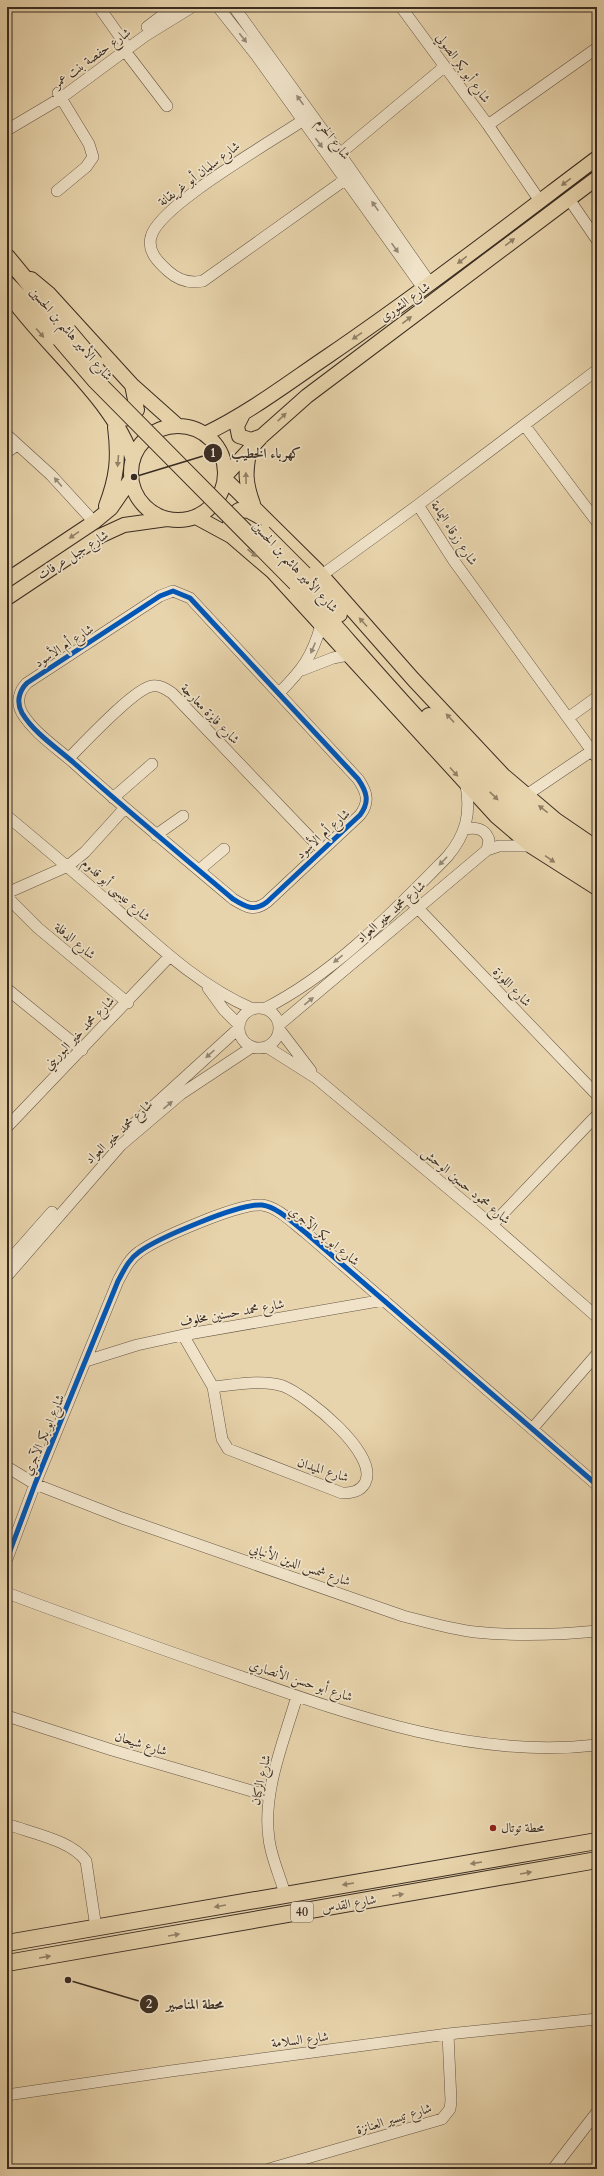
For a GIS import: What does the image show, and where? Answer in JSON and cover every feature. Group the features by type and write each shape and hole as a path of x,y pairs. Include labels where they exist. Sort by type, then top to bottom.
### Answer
{"highway":[{"name":"شارع الأمير هاشم بن الحسين","path":"7,258 95,380 300,578 418,706 487,774 526,811 552,831 597,860"},
{"name":"شارع الأمير هاشم بن الحسين","path":"7,284 64,335"},
{"name":"شارع الأمير هاشم بن الحسين","path":"300,578 441,744 532,829 597,874"},
{"name":"شارع القدس","path":"7,1943 285,1894 527,1855 597,1841"},
{"name":"شارع القدس","path":"7,1963 597,1860"}],"main road":[{"name":"شارع الشورى","path":"205,434 243,414 427,286 597,158"},
{"name":"شارع الشورى","path":"225,477 262,436 307,396 597,178"},
{"name":"شارع الأمير هاشم بن الحسين","path":"7,258 49,294 132,385 178,426"},
{"name":"شارع الأمير هاشم بن الحسين","path":"7,292 20,311 111,417 128,444 133,460"},
{"path":"124,525 121,515 103,514 117,467 118,450 111,417 131,418 135,415 137,405 132,385"},
{"path":"243,414 237,426 239,436 251,440 262,436"},
{"path":"178,426 192,428 205,434 221,452 225,477 222,491 216,502 207,511 196,517 181,520 167,519 150,511 137,497 131,479 133,460 142,442 158,430 178,426"},
{"path":"250,448 246,466 246,485 253,506"},
{"name":"شارع الأمير هاشم بن الحسين","path":"225,477 322,575 413,679 498,770 525,796 597,848"},
{"name":"شارع جبل عرفات","path":"7,580 103,514 131,479"},
{"path":"231,536 230,519 232,514 239,510 249,512 266,520"},
{"name":"شارع الأمير هاشم بن الحسين","path":"196,517 231,536 273,572 466,785 497,817 531,846 597,888"},
{"name":"شارع جبل عرفات","path":"7,598 88,542 124,525 167,519"}],"street":[{"path":"99,7 167,106"},
{"name":"شارع حفصة بنت عمر","path":"126,48 173,7"},
{"name":"شارع حفصة بنت عمر","path":"7,130 60,95 126,48 192,7"},
{"name":"شارع الحرم","path":"218,7 260,52"},
{"name":"شارع الحرم","path":"234,7 260,52 427,286"},
{"name":"شارع أبو بكر الصولي","path":"401,7 488,125 540,201"},
{"path":"488,125 597,48"},
{"path":"336,157 444,67"},
{"path":"58,191 90,162 93,157 88,144 60,95"},
{"name":"شارع حفصة بنت عمر","path":"7,122 60,95"},
{"name":"شارع سلمان أبو غريقانة","path":"306,118 259,146 167,214 152,233 150,239 154,255 178,279 192,282 203,281 349,176"},
{"path":"569,199 597,240"},
{"name":"شارع زرقاء اليمامة","path":"595,752 568,718 454,561 418,505 525,426 597,370"},
{"path":"525,426 597,522"},
{"path":"7,435 51,475 103,514"},
{"path":"7,452 17,445"},
{"path":"322,575 418,505"},
{"name":"شارع أم الأسود","path":"179,592 190,598 358,780 366,794 367,802 360,815 321,849 267,902 255,908 246,907 233,899 124,809 69,758 41,735 22,713 19,697 21,689 41,673 165,593 179,592"},
{"path":"279,693 302,670 311,654 321,625"},
{"path":"302,670 333,658 348,655"},
{"name":"شارع فايزة معارجة","path":"69,758 134,695 151,686 164,688 172,693 321,849"},
{"path":"568,718 597,697"},
{"path":"525,796 595,752"},
{"path":"113,798 152,764"},
{"name":"شارع محمد خير العواد","path":"258,1009 282,999 332,964 369,934 447,857 455,848 465,829 469,806 466,785"},
{"path":"7,892 68,866 85,852 124,809"},
{"name":"شارع عيسى أبو قدوم","path":"7,816 68,866 170,956 206,984 258,1009"},
{"path":"156,835 183,816"},
{"path":"465,829 474,827 484,831 489,840 487,850"},
{"name":"شارع محمد خير العواد","path":"279,1027 416,908 487,850 499,846 531,846"},
{"path":"199,870 224,849"},
{"name":"شارع الدفلة","path":"7,897 38,928 128,1003"},
{"name":"شارع اللوزة","path":"407,897 597,1095"},
{"name":"شارع محمد خير البوريني","path":"7,1127 128,1003 170,956"},
{"name":"شارع عيسى أبو قدوم","path":"206,984 224,1010 239,1026"},
{"path":"7,989 82,1050"},
{"path":"258,1009 274,1014 279,1027 276,1040 267,1047 252,1047 245,1043 241,1036 239,1026 246,1012 258,1009"},
{"name":"شارع محمد خير العواد","path":"7,1263 103,1154 239,1026"},
{"name":"شارع محمود حسين الوحش","path":"279,1027 316,1078"},
{"name":"شارع محمد خير العواد","path":"7,1276 121,1145 181,1094 252,1047"},
{"name":"شارع محمود حسين الوحش","path":"267,1047 316,1078 492,1225 597,1317"},
{"path":"492,1225 597,1114"},
{"name":"شارع ابو بكر الآجري","path":"7,1559 35,1484 118,1281 127,1264 138,1252 177,1231 247,1207 261,1205 269,1207 279,1213 306,1233 597,1485"},
{"name":"شارع محمد حسنين مخلوف","path":"86,1361 137,1345 183,1335 384,1300"},
{"name":"شارع الميدان","path":"183,1335 213,1386 222,1438 228,1449 342,1493 353,1493 362,1487 366,1482 367,1473 364,1460 358,1449 339,1427 294,1392 273,1384 213,1386"},
{"path":"532,1428 597,1354"},
{"name":"شارع شمس الدين الأنبابي","path":"7,1467 35,1484 122,1518 403,1616 476,1632 543,1634 597,1631"},
{"name":"شارع أبو حسن الأنصاري","path":"7,1593 297,1696 416,1732 461,1741 532,1748 573,1748 597,1745"},
{"name":"شارع الركبان","path":"285,1894 269,1840 267,1815 269,1796 297,1696"},
{"name":"شارع شيحان","path":"7,1716 112,1750 269,1796"},
{"path":"7,1824 65,1844 81,1854 86,1861 96,1928"},
{"name":"شارع السلامة","path":"7,2095 171,2071 448,2034 597,2019"},
{"name":"شارع تيسير العنانزة","path":"269,2169 442,2119 450,2109 451,2101 448,2034"},
{"path":"553,2169 597,2112"}],"cycle path":[{"path":"173,591 190,598 358,779 364,788 366,801 360,815 267,902 258,907 254,908 246,906 233,899 46,740 27,720 20,709 20,693 27,683 160,596 173,591"},
{"path":"7,1559 35,1484 118,1281 127,1265 139,1252 163,1238 218,1215 251,1206 268,1206 280,1212 597,1485"}],"place":[{"name":"كهرباء الخطيب","path":"134,477"},
{"name":"محطة توتال","path":"493,1828"},
{"name":"محطة المناصير","path":"68,1980"}]}
